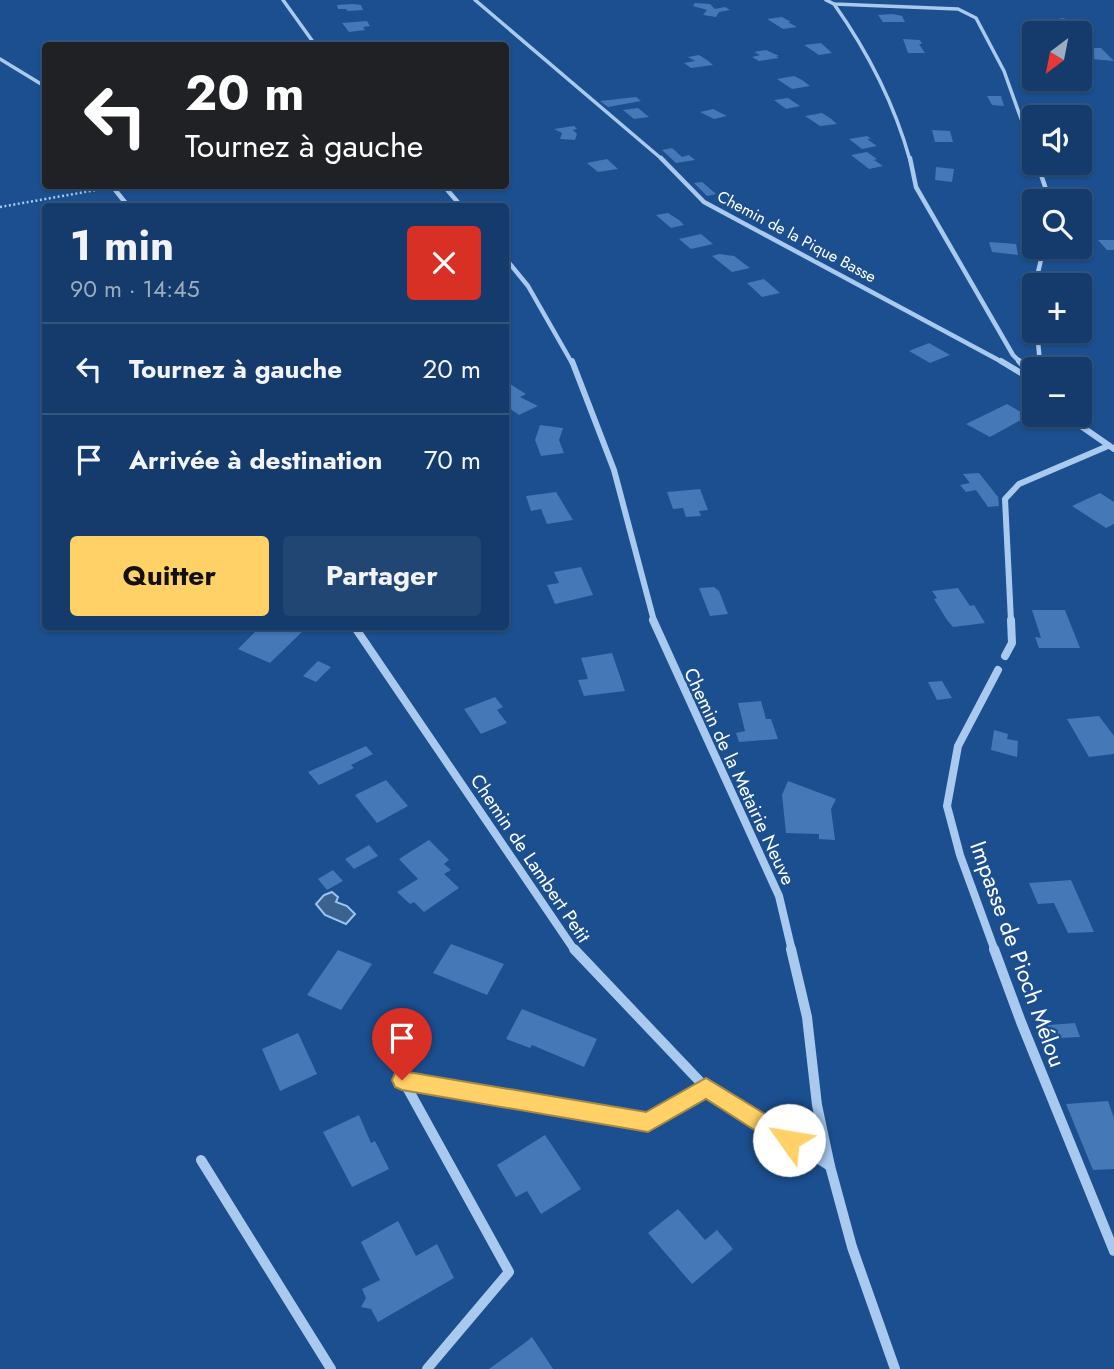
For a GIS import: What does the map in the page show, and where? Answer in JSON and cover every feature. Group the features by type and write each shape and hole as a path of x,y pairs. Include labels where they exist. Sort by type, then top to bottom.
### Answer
{"street":[{"path":"283,0 313,42"},
{"name":"Chemin de la Pique Basse","path":"475,0 652,149 704,202 1022,372"},
{"path":"826,0 834,4 958,9 976,18 1004,71 1022,121"},
{"path":"834,4 849,24 886,93 912,158 916,187 1013,355 1022,365"},
{"path":"0,59 42,85"},
{"path":"447,189 458,203"},
{"name":"Chemin de la Metairie Neuve","path":"509,263 528,286 570,360 614,470 654,627 779,895 807,1017 817,1105 830,1166 852,1247 895,1369"},
{"path":"1082,427 1111,448"},
{"path":"1005,656 1012,643 1005,499 1019,484 1111,448"},
{"name":"Chemin de Lambert Petit","path":"357,630 578,955 706,1088 830,1166"},
{"name":"Impasse de Pioch Mélou","path":"998,670 958,746 947,806 960,855 1021,1022 1114,1251"},
{"path":"427,1369 509,1272 402,1080 648,1122 706,1088"},
{"path":"201,1160 331,1369"}],"path":[{"path":"0,207 97,189"}],"water":[{"path":"332,892 338,897 336,902 347,906 355,914 346,924 325,915 316,904 324,895"}],"building":[{"path":"695,3 730,10 719,12 716,17 703,15 707,10 693,6"},
{"path":"337,5 361,5 363,10 348,11 338,9"},
{"path":"878,15 902,16 905,22 883,22"},
{"path":"782,17 797,27 783,29 767,19"},
{"path":"1063,18 1071,21 1050,21"},
{"path":"367,21 370,26 363,27 365,30 349,32 342,23"},
{"path":"903,39 920,40 922,44 919,44 925,53 908,53"},
{"path":"821,43 832,53 819,55 804,45"},
{"path":"1092,48 1101,48 1114,61 1092,59"},
{"path":"766,50 779,58 759,61 752,57 760,55 754,52"},
{"path":"699,55 713,65 691,68 684,63 695,61 688,57"},
{"path":"794,76 810,86 792,89 777,79"},
{"path":"987,96 1001,96 1004,106 992,105"},
{"path":"636,97 641,101 608,107 600,101"},
{"path":"788,98 800,106 786,109 774,100"},
{"path":"638,108 649,117 634,119 623,110"},
{"path":"713,109 727,116 714,119 700,112"},
{"path":"822,113 837,124 820,126 805,116"},
{"path":"574,126 577,129 573,130 577,134 575,140 560,139 562,133 554,129"},
{"path":"932,130 950,131 953,142 935,142"},
{"path":"867,136 871,139 867,139 877,146 862,149 849,139"},
{"path":"672,148 682,157 689,155 695,160 676,163 662,150"},
{"path":"867,152 883,166 869,169 851,155"},
{"path":"607,159 618,169 598,172 587,163"},
{"path":"936,167 954,169 952,182 935,180"},
{"path":"702,182 716,194 707,196 694,183"},
{"path":"668,213 684,225 671,228 656,215"},
{"path":"701,234 713,244 691,249 679,239"},
{"path":"1098,240 1114,240 1114,250 1107,250"},
{"path":"989,242 1016,244 1018,255 992,252"},
{"path":"712,256 734,256 750,268 732,272"},
{"path":"764,279 780,293 762,297 747,283"},
{"path":"929,343 950,355 930,363 909,351"},
{"path":"509,384 526,394 520,397 538,406 519,415 509,408"},
{"path":"1007,404 1022,413 1022,419 990,437 966,424"},
{"path":"540,425 563,428 559,440 564,453 541,456 535,440"},
{"path":"979,473 998,497 999,506 988,507 976,490 966,492 960,485 970,483 963,474"},
{"path":"700,489 708,510 699,511 701,516 686,517 683,508 673,509 667,492"},
{"path":"556,492 573,520 547,524 541,509 531,511 526,496"},
{"path":"1100,493 1114,502 1114,524 1106,528 1072,506"},
{"path":"581,567 593,595 555,604 547,585 559,583 554,572"},
{"path":"714,587 719,591 728,614 710,616 699,588"},
{"path":"958,588 970,606 974,605 985,623 953,627 947,620 932,591"},
{"path":"1032,610 1065,610 1080,648 1039,648 1035,637 1041,638"},
{"path":"257,630 304,630 270,663 238,649"},
{"path":"612,653 625,691 584,696 578,680 588,679 581,658"},
{"path":"318,661 331,667 316,682 303,676"},
{"path":"942,681 952,698 937,700 928,682"},
{"path":"495,697 503,707 497,710 507,723 481,734 464,709"},
{"path":"761,701 766,719 771,719 778,739 739,742 736,733 745,731 738,703"},
{"path":"1099,716 1114,736 1114,754 1089,757 1067,719"},
{"path":"994,730 1008,734 1007,739 1018,741 1017,757 991,750"},
{"path":"366,746 373,754 351,765 354,768 319,785 308,772"},
{"path":"386,780 408,806 377,823 355,795"},
{"path":"788,781 836,799 831,809 835,840 819,839 819,834 786,833 782,795"},
{"path":"429,840 449,860 444,864 451,870 444,874 459,888 424,912 397,892 418,879 399,859"},
{"path":"369,845 378,856 354,869 345,859"},
{"path":"333,870 343,881 327,890 318,879"},
{"path":"1071,880 1094,932 1068,933 1054,903 1038,904 1029,883"},
{"path":"451,944 504,964 487,995 433,973"},
{"path":"338,950 372,964 341,1010 307,995"},
{"path":"522,1009 597,1039 584,1067 532,1045 530,1048 506,1039"},
{"path":"1075,1023 1080,1037 1042,1039 1036,1026"},
{"path":"298,1033 317,1074 280,1091 262,1049"},
{"path":"1108,1101 1114,1118 1114,1169 1093,1170 1066,1104"},
{"path":"359,1115 371,1143 375,1141 389,1169 352,1187 323,1132"},
{"path":"545,1135 581,1189 541,1214 527,1191 516,1197 497,1165"},
{"path":"678,1209 705,1240 717,1230 733,1249 692,1284 648,1233"},
{"path":"398,1221 416,1256 437,1244 454,1278 378,1322 371,1309 361,1307 366,1298 362,1289 380,1280 361,1242"},
{"path":"532,1337 553,1369 489,1369 526,1342"}],"route":[{"path":"402,1080 648,1122 706,1088 789,1140"}]}
